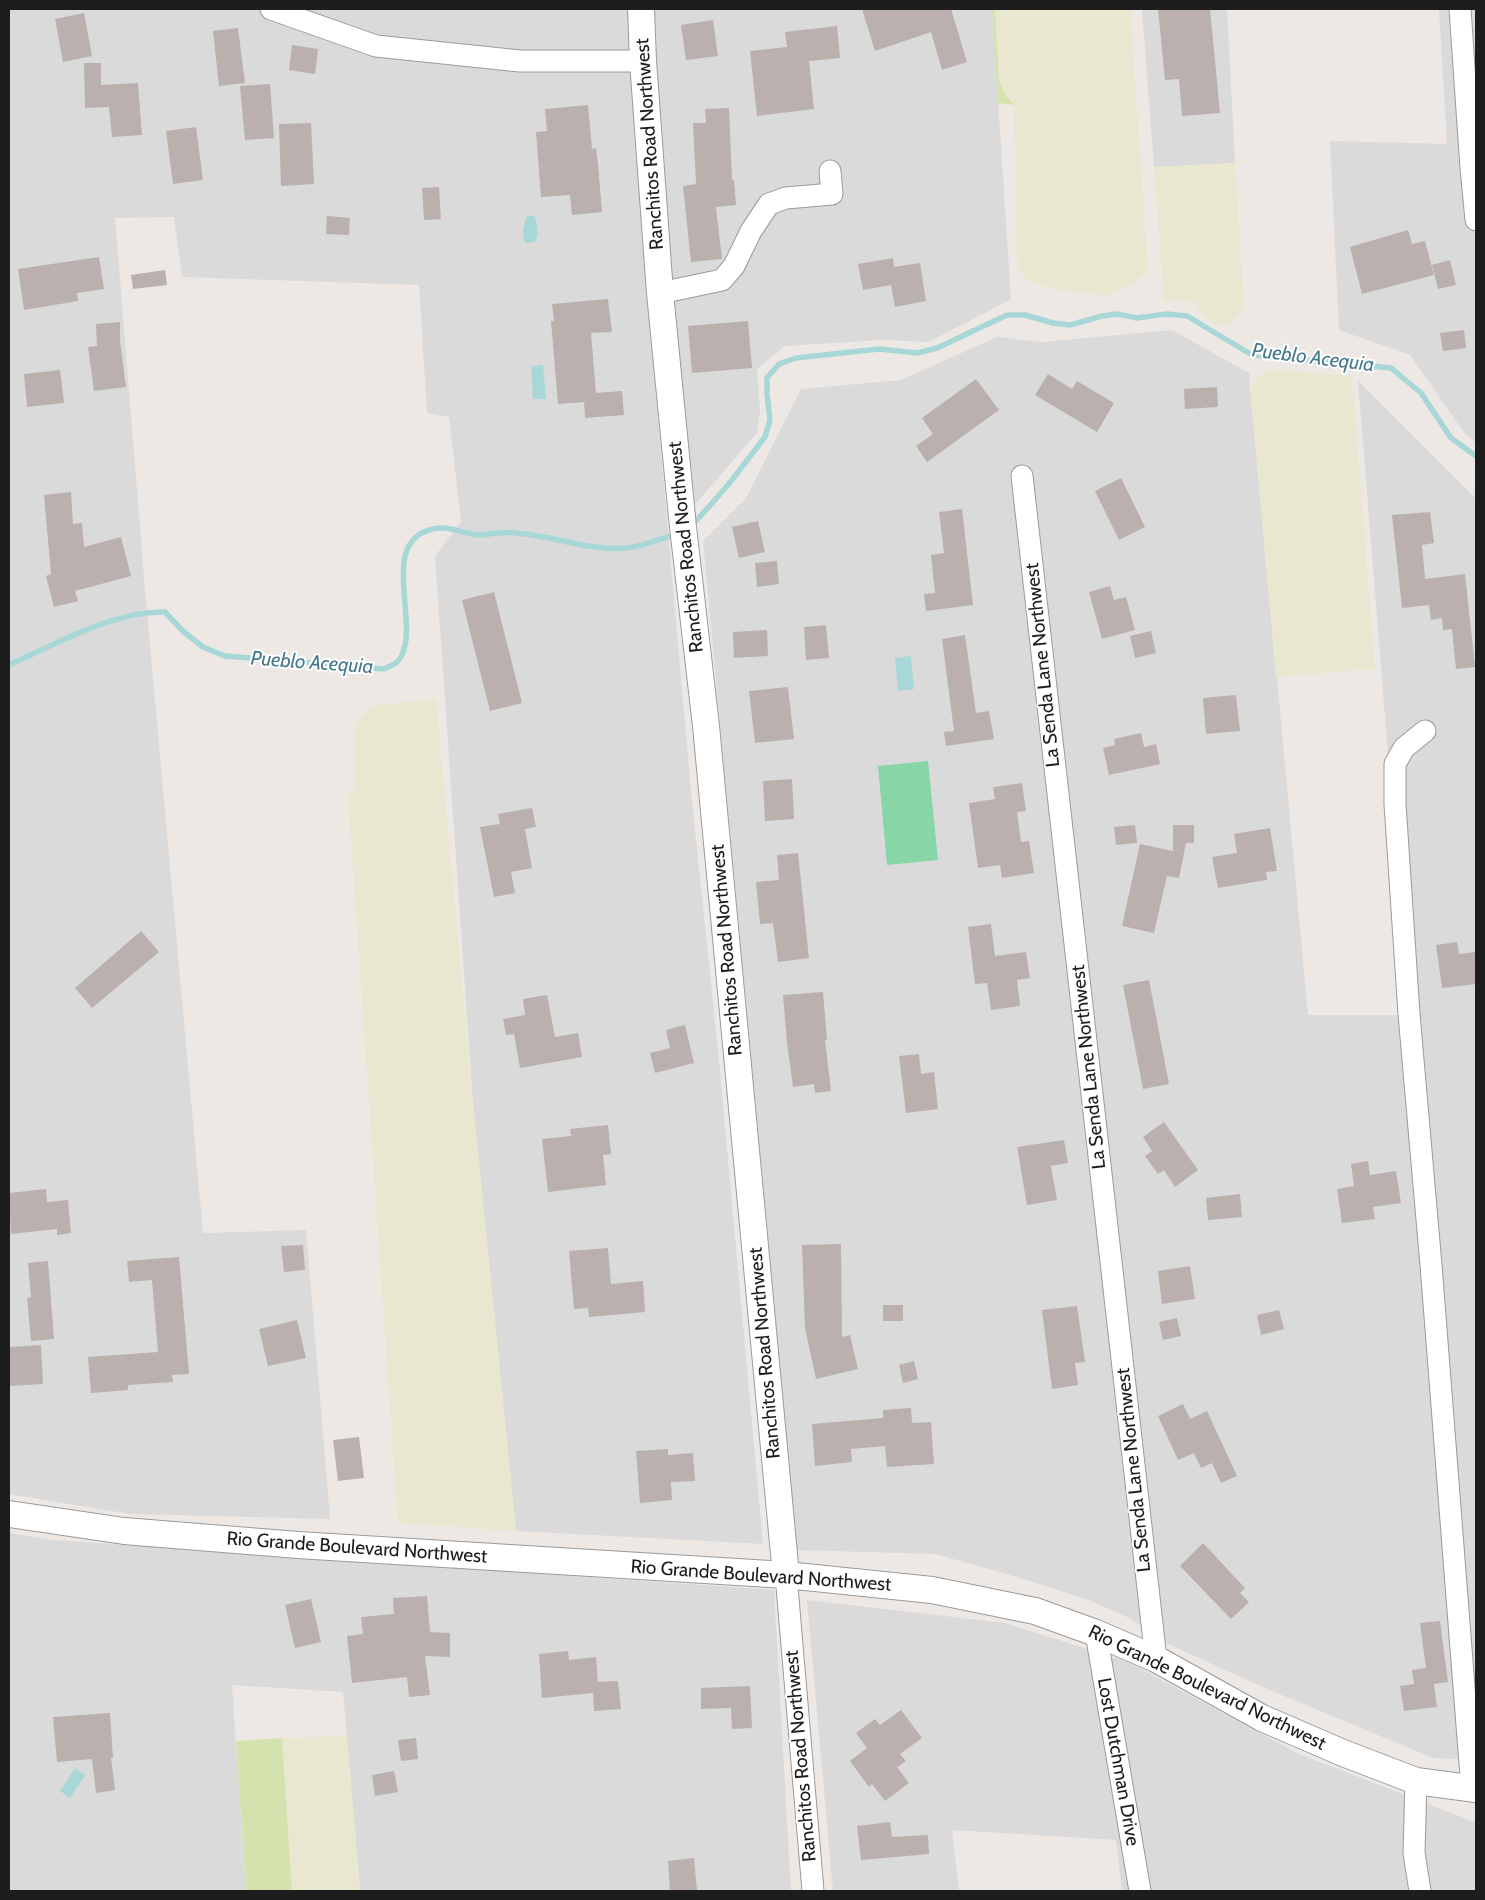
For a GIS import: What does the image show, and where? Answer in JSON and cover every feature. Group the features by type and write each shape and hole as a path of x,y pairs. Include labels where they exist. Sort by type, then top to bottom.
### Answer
{"street":[{"path":"271,9 306,15 376,46 520,60 643,61"},
{"name":"Ranchitos Road Northwest","path":"641,9 660,292 683,527 707,736 786,1575 813,1891"},
{"path":"1460,9 1476,220"},
{"path":"660,292 722,280 734,266 752,231 769,204 786,198 832,194 830,171"},
{"name":"La Senda Lane Northwest","path":"1022,476 1156,1659"},
{"path":"1425,731 1404,748 1395,764 1396,804 1409,1014 1474,1789"},
{"name":"Rio Grande Boulevard Northwest","path":"9,1514 124,1531 289,1544 786,1575 932,1590 1035,1611 1096,1633 1156,1659 1262,1718 1343,1753 1416,1781 1474,1789"},
{"name":"Lost Dutchman Drive","path":"1096,1633 1140,1891"},
{"path":"1416,1781 1414,1852 1420,1891"}],"shaded area":[{"path":"9,9 633,9 655,383 691,791 719,1060 763,1544 516,1531 473,1103 435,556 461,522 449,417 427,413 419,285 182,277 174,217 115,218 145,589 203,1233 306,1230 330,1519 130,1514 9,1494"},
{"path":"653,9 992,9 1011,299 929,342 882,340 785,346 757,369 760,411 757,433 691,509 662,171"},
{"path":"995,9 1130,9 1148,271 1136,282 1107,296 1050,289 1023,277 1017,260 1014,105 1005,94 999,81"},
{"path":"1142,9 1227,9 1235,163 1154,167"},
{"path":"1439,9 1476,9 1476,443 1465,434 1410,355 1339,330 1330,141 1447,144"},
{"path":"1235,163 1244,307 1229,326 1212,324 1193,302 1164,300 1154,167"},
{"path":"1172,330 1249,373 1308,1015 1409,1015 1358,381 1476,499 1476,1760 1433,1758 1265,1688 1168,1644 1129,1618 1089,1600 1017,1577 935,1554 797,1550 703,541 746,498 801,389 901,380 997,337 1042,342"},
{"path":"1268,369 1352,376 1375,669 1276,677 1250,387"},
{"path":"436,700 473,1103 516,1531 398,1523 348,796 356,788 355,725 372,705"},
{"path":"9,1533 54,1540 774,1590 791,1891 360,1891 343,1692 232,1685 246,1891 9,1891"},
{"path":"807,1600 1005,1623 1126,1661 1299,1754 1476,1821 1476,1891 1122,1891 1116,1840 952,1830 959,1891 833,1891"},
{"path":"347,1736 360,1891 292,1891 282,1738"}],"green space":[{"path":"992,9 995,9 999,81 1005,94 1014,105 998,103"},
{"path":"928,761 938,860 887,865 878,766"},
{"path":"282,1738 292,1891 246,1891 236,1741"}],"water":[{"path":"527,216 534,216 536,222 535,242 526,243 523,237"},
{"path":"543,365 546,399 533,399 531,366"},
{"path":"911,656 914,689 898,691 895,658"},
{"path":"75,1768 85,1775 70,1798 60,1791"}],"building":[{"path":"862,9 951,9 967,62 942,70 931,32 875,51"},
{"path":"1158,9 1210,9 1220,113 1182,116 1179,79 1165,80"},
{"path":"84,13 92,56 63,62 55,19"},
{"path":"713,20 718,56 686,60 681,25"},
{"path":"837,26 840,58 809,61 814,109 757,116 750,51 787,47 785,32"},
{"path":"238,28 245,83 219,86 213,31"},
{"path":"292,45 318,49 315,74 289,70"},
{"path":"84,63 101,63 101,85 138,83 142,135 112,137 109,107 85,108"},
{"path":"270,84 274,138 245,140 240,86"},
{"path":"588,105 592,149 596,148 602,212 572,215 570,195 541,197 536,132 547,131 545,109"},
{"path":"729,108 732,180 734,180 736,205 716,207 722,259 691,262 683,186 696,184 693,123 706,123 705,109"},
{"path":"311,123 314,184 281,186 279,124"},
{"path":"196,127 203,180 173,184 166,131"},
{"path":"439,187 441,219 424,220 422,188"},
{"path":"327,216 350,218 349,235 326,234"},
{"path":"1408,230 1412,244 1425,241 1434,275 1362,294 1350,247"},
{"path":"99,257 104,289 77,293 78,301 24,310 18,269"},
{"path":"893,258 894,267 920,263 926,301 895,307 891,285 863,290 858,264"},
{"path":"1450,260 1456,285 1438,289 1432,265"},
{"path":"165,270 167,285 133,289 131,275"},
{"path":"608,299 612,332 591,333 596,393 622,391 624,415 585,418 584,402 558,404 551,321 554,321 552,304"},
{"path":"748,321 752,368 692,373 688,326"},
{"path":"120,322 120,341 126,387 94,391 88,347 97,346 96,324"},
{"path":"1464,330 1466,348 1443,351 1440,333"},
{"path":"60,370 64,403 27,407 24,374"},
{"path":"1048,374 1072,389 1077,381 1114,403 1097,432 1035,395"},
{"path":"976,379 999,410 927,462 916,446 933,434 922,418"},
{"path":"1217,387 1218,407 1185,409 1184,389"},
{"path":"1121,478 1145,527 1119,540 1095,491"},
{"path":"71,492 73,524 82,523 84,547 121,537 131,576 75,591 78,601 54,607 46,576 51,574 44,495"},
{"path":"962,509 973,605 926,611 924,594 935,593 931,555 944,553 939,512"},
{"path":"1430,512 1434,543 1422,545 1425,579 1465,574 1475,667 1456,669 1452,629 1443,630 1442,618 1431,620 1429,605 1402,608 1392,515"},
{"path":"758,521 765,552 739,558 732,527"},
{"path":"777,561 779,584 757,587 755,563"},
{"path":"1110,586 1114,600 1126,597 1135,630 1102,639 1089,592"},
{"path":"494,592 522,703 490,711 462,600"},
{"path":"826,625 829,658 806,660 804,627"},
{"path":"767,630 768,656 734,658 733,632"},
{"path":"1151,631 1156,653 1135,658 1130,636"},
{"path":"965,635 976,713 989,711 994,739 946,746 944,732 954,731 942,639"},
{"path":"788,687 794,739 755,743 749,691"},
{"path":"1236,695 1240,731 1206,734 1203,698"},
{"path":"1141,733 1144,747 1156,744 1160,764 1109,775 1103,748 1115,745 1114,739"},
{"path":"792,779 794,819 765,821 763,781"},
{"path":"1022,783 1026,811 1017,812 1021,842 1029,841 1034,873 1002,878 1000,865 978,868 969,803 995,799 993,787"},
{"path":"532,808 536,827 525,829 532,868 511,872 515,893 494,897 480,827 500,824 498,814"},
{"path":"1135,825 1137,843 1116,845 1114,827"},
{"path":"1173,825 1194,825 1194,843 1186,843 1179,878 1167,876 1154,933 1122,926 1140,844 1173,851"},
{"path":"1270,828 1277,871 1266,872 1267,880 1218,888 1212,857 1237,853 1234,834"},
{"path":"798,853 809,958 778,962 773,923 760,924 756,882 779,880 777,855"},
{"path":"991,924 995,956 1026,952 1030,978 1017,980 1020,1006 991,1010 987,983 975,984 968,927"},
{"path":"141,931 159,952 92,1008 75,988"},
{"path":"1457,942 1459,954 1476,952 1476,984 1442,988 1436,945"},
{"path":"1149,980 1169,1084 1143,1089 1123,985"},
{"path":"823,992 827,1040 825,1040 831,1091 815,1093 814,1084 793,1087 783,995"},
{"path":"547,995 555,1037 578,1033 582,1057 520,1068 514,1034 506,1035 503,1019 525,1015 523,999"},
{"path":"685,1025 694,1063 655,1073 650,1053 670,1048 666,1030"},
{"path":"919,1054 921,1074 934,1072 938,1109 906,1113 899,1056"},
{"path":"1164,1122 1198,1170 1175,1187 1164,1170 1158,1174 1145,1156 1152,1151 1143,1137"},
{"path":"608,1125 611,1154 603,1155 606,1185 548,1192 542,1139 571,1136 570,1129"},
{"path":"1064,1140 1068,1163 1051,1166 1057,1200 1027,1205 1017,1147"},
{"path":"1368,1161 1370,1175 1396,1171 1401,1203 1373,1207 1375,1219 1342,1223 1337,1189 1354,1186 1351,1164"},
{"path":"46,1189 47,1202 68,1200 71,1233 57,1235 57,1229 11,1234 9,1193"},
{"path":"1240,1194 1242,1217 1208,1220 1206,1198"},
{"path":"841,1244 842,1337 850,1335 858,1369 816,1379 805,1328 802,1245"},
{"path":"303,1245 305,1270 284,1272 281,1246"},
{"path":"608,1248 611,1284 643,1281 645,1312 589,1317 588,1308 574,1309 569,1251"},
{"path":"179,1257 189,1374 172,1375 173,1382 128,1385 128,1390 91,1393 88,1357 158,1352 152,1280 129,1282 127,1261"},
{"path":"48,1261 54,1339 31,1341 27,1298 31,1297 28,1263"},
{"path":"1190,1266 1195,1299 1162,1304 1158,1271"},
{"path":"883,1305 903,1305 903,1321 883,1321"},
{"path":"1077,1306 1085,1362 1075,1363 1078,1385 1052,1389 1042,1310"},
{"path":"1279,1310 1284,1329 1261,1335 1257,1315"},
{"path":"1177,1318 1181,1336 1163,1340 1159,1322"},
{"path":"297,1320 306,1358 268,1366 259,1329"},
{"path":"41,1345 43,1384 9,1386 9,1347"},
{"path":"914,1361 918,1379 903,1383 899,1365"},
{"path":"1183,1404 1190,1419 1207,1411 1237,1476 1221,1483 1212,1463 1201,1468 1194,1453 1178,1460 1158,1416"},
{"path":"911,1408 912,1423 931,1422 934,1464 887,1467 885,1446 851,1449 852,1462 815,1466 812,1424 883,1418 883,1410"},
{"path":"359,1437 364,1478 338,1481 333,1440"},
{"path":"668,1449 668,1455 693,1453 695,1481 671,1482 672,1500 640,1503 636,1451"},
{"path":"1203,1543 1245,1588 1240,1593 1249,1602 1231,1619 1180,1566"},
{"path":"427,1596 430,1632 450,1633 450,1657 425,1656 430,1695 409,1697 407,1677 352,1683 347,1636 363,1634 361,1617 394,1614 393,1598"},
{"path":"311,1599 321,1642 295,1648 285,1605"},
{"path":"1440,1621 1448,1682 1434,1684 1437,1707 1404,1711 1400,1686 1414,1684 1412,1670 1426,1668 1420,1623"},
{"path":"568,1651 569,1660 596,1657 598,1682 618,1681 621,1709 594,1711 593,1693 542,1698 539,1654"},
{"path":"750,1686 752,1728 732,1729 731,1708 701,1709 701,1688"},
{"path":"901,1710 922,1738 900,1754 906,1761 897,1767 909,1783 885,1801 872,1784 869,1787 850,1761 867,1748 856,1733 875,1719 880,1725"},
{"path":"110,1713 113,1758 111,1758 115,1790 96,1793 92,1759 57,1762 53,1717"},
{"path":"416,1738 418,1759 401,1761 398,1740"},
{"path":"394,1771 398,1792 375,1796 372,1775"},
{"path":"890,1822 892,1837 928,1835 929,1854 861,1860 857,1826"},
{"path":"694,1858 697,1891 670,1891 668,1861"}],"waterway":[{"name":"Pueblo Acequia","path":"697,520 728,485 765,437 770,420 767,378 779,364 796,358 879,349 918,353 937,348 1007,315 1025,315 1053,323 1070,325 1117,314 1137,318 1166,314 1187,316 1252,355 1391,368 1421,393 1451,438 1476,456"},
{"name":"Pueblo Acequia","path":"9,665 85,630 105,623 145,613 165,612 184,632 203,647 225,656 384,669 397,662 404,649 406,633 403,574 405,557 411,542 424,532 432,529 446,528 480,535 515,533 600,548 626,548 671,536"}]}
